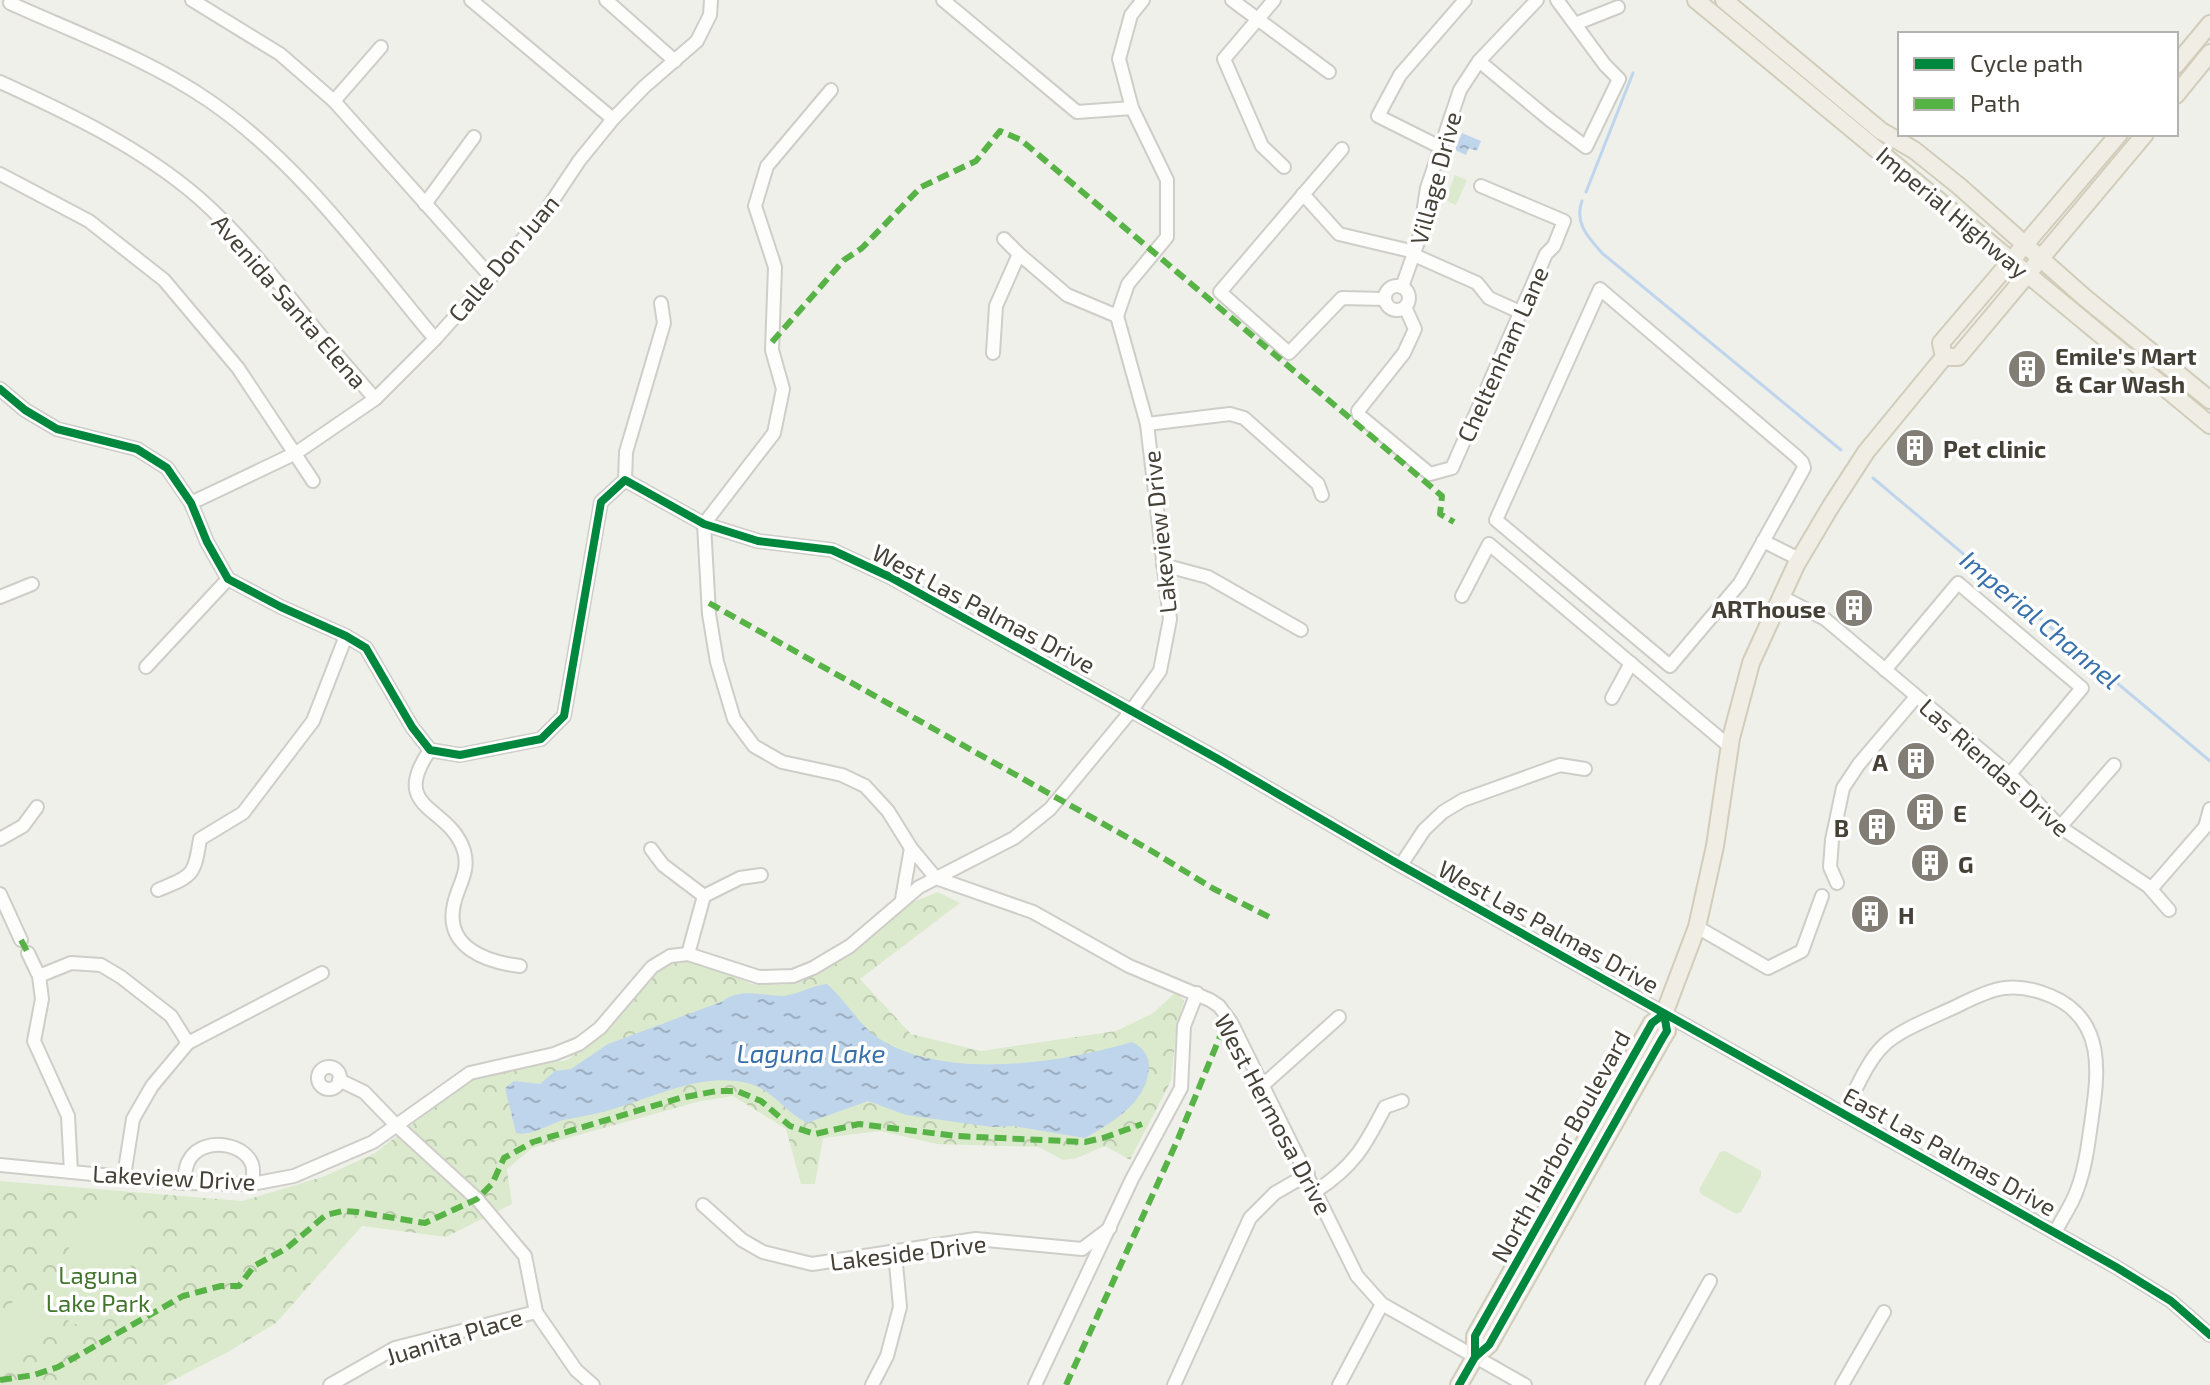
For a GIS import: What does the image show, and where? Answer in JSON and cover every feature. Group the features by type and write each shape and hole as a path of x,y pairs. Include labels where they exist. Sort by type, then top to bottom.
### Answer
{"main road":[{"name":"Imperial Highway","path":"1696,0 2210,425"},
{"name":"Imperial Highway","path":"1724,0 1881,131 1914,150 2102,313 2210,400"},
{"path":"2178,63 2210,24"},
{"path":"2178,93 2210,53"},
{"path":"1944,357 1941,343 2117,136"},
{"path":"1944,357 1958,357 2143,136"},
{"path":"1782,597 1799,559 1866,452 1944,357"},
{"name":"North Harbor Boulevard","path":"1459,1385 1475,1357 1475,1336 1652,1023 1664,1014 1676,987 1704,898 1715,846 1729,746 1751,663 1782,597"}],"street":[{"path":"471,0 613,119"},
{"path":"606,0 675,61"},
{"name":"Calle Don Juan","path":"191,503 296,453 375,399 491,277 543,215 579,161 613,119 697,41 710,15 711,0"},
{"path":"943,0 1077,112 1132,108"},
{"path":"1004,239 1067,295 1117,316 1128,284 1167,237 1167,180 1132,108 1119,59 1131,15 1143,0"},
{"path":"1232,0 1329,72"},
{"path":"1274,0 1224,59 1262,146 1284,167"},
{"path":"1442,148 1378,116 1400,75 1465,0"},
{"name":"Village Drive","path":"1402,287 1415,254 1425,197 1458,96 1479,61 1537,0"},
{"path":"1479,61 1586,147 1619,81 1557,0"},
{"path":"0,15 12,2 155,69 208,100 254,135 298,176 435,339"},
{"path":"200,2 280,54 334,101 491,277"},
{"path":"1575,24 1618,7"},
{"path":"334,101 381,47"},
{"name":"Avenida Santa Elena","path":"0,82 76,117 141,154 198,197 253,251 375,399"},
{"path":"831,90 767,166 755,206 775,267 772,350 783,389 774,433 704,524 709,614 728,703 739,728 754,746 776,760 842,775 865,786 888,811 911,848 936,878"},
{"path":"425,204 474,137"},
{"path":"1342,149 1220,292 1289,353 1342,298 1385,299"},
{"path":"0,174 89,221 164,280 238,368 313,481"},
{"name":"Cheltenham Lane","path":"1405,307 1415,329 1404,353 1358,411 1430,474 1452,468 1546,254 1554,246 1564,221 1481,186"},
{"path":"1303,194 1339,234 1415,254 1477,283 1489,298 1520,312"},
{"path":"993,353 996,306 1019,254"},
{"path":"1392,287 1402,287 1409,296 1405,307 1392,309 1385,299 1392,287"},
{"path":"1600,289 1802,462 1801,475 1763,541 1740,583 1670,666 1496,520 1600,289"},
{"path":"0,389 25,410 57,429 137,449 167,468 191,503 207,542 228,579 366,648 412,727 430,750 460,755 541,739 564,716 601,502 625,480 626,452 664,323 661,303"},
{"name":"Lakeview Drive","path":"0,1165 184,1183 252,1184 294,1176 373,1142 470,1073 554,1054 587,1039 652,967 670,956 688,954 748,975 771,978 793,976 850,946 902,899 1014,838 1041,819 1131,711 1160,671 1170,619 1147,424 1117,316"},
{"path":"1147,424 1230,414 1244,418 1318,484 1322,495"},
{"name":"West Las Palmas Drive","path":"625,480 704,524 758,541 832,550 890,577 1664,1014"},
{"path":"1763,541 1799,559"},
{"path":"1462,596 1489,544 1729,746"},
{"path":"1163,565 1208,577 1301,630"},
{"path":"146,667 228,579"},
{"path":"1885,670 1958,583 2082,688 2010,774"},
{"path":"0,597 32,584"},
{"name":"Las Riendas Drive","path":"1782,597 1817,613 2010,774 2060,827 2151,889 2169,910"},
{"path":"158,890 190,876 200,839 243,813 313,721 346,636"},
{"path":"1612,698 1631,663"},
{"path":"1837,883 1830,867 1836,812 1843,788 1859,764 1916,697"},
{"path":"430,750 417,769 415,786 421,802 460,840 465,856 465,876 454,904 453,922 459,940 475,954 495,963 520,966"},
{"path":"1401,865 1424,830 1443,812 1463,800 1560,765 1585,769"},
{"path":"2060,827 2114,765"},
{"path":"0,839 23,826 37,807"},
{"path":"2151,889 2207,824 2210,809"},
{"path":"902,899 911,848"},
{"path":"651,849 663,865 704,896"},
{"path":"688,954 704,896 740,878 761,875"},
{"name":"West Hermosa Drive","path":"936,878 1033,912 1129,966 1197,993 1219,1006 1228,1017 1263,1085 1357,1276 1382,1304 1525,1385"},
{"path":"0,894 21,940"},
{"path":"1697,927 1768,968 1802,951 1822,896"},
{"path":"28,953 39,976 42,999 34,1041 68,1116 71,1172"},
{"path":"39,976 71,963 101,965 171,1016 188,1043"},
{"path":"124,1176 133,1119 152,1086 188,1043 322,973"},
{"path":"1843,1114 1883,1046 1932,1018 2000,988 2026,989 2059,1000 2076,1013 2088,1029 2096,1049 2097,1067 2083,1172 2074,1199 2055,1233"},
{"path":"1035,1385 1158,1128 1181,1088 1184,1026 1197,993"},
{"name":"East Las Palmas Drive","path":"1664,1014 2171,1301 2210,1335"},
{"path":"1263,1085 1339,1017"},
{"path":"339,1080 364,1092 477,1199 525,1256 536,1312 576,1370 593,1385"},
{"path":"1316,1191 1339,1176 1364,1148 1385,1107 1402,1101"},
{"path":"184,1183 185,1169 191,1157 203,1147 217,1145 244,1152 253,1166 252,1184"},
{"path":"1174,1385 1250,1218 1275,1193 1308,1174"},
{"name":"Lakeside Drive","path":"703,1205 742,1240 763,1252 793,1261 822,1264 976,1239 1082,1249 1110,1228"},
{"path":"872,1385 887,1356 900,1307 895,1253"},
{"path":"1652,1385 1710,1281"},
{"path":"1339,1385 1382,1304"},
{"name":"Juanita Place","path":"330,1385 395,1348 536,1312"},
{"path":"1842,1385 1884,1312"}],"green space":[{"path":"1455,175 1467,180 1456,205 1445,200"},
{"name":"Laguna Lake Park","path":"938,892 960,903 860,979 911,1034 981,1051 1116,1031 1153,1013 1176,992 1184,1001 1177,1024 1171,1081 1130,1160 1105,1146 1077,1158 1063,1160 1039,1147 937,1144 880,1131 823,1138 815,1184 801,1184 786,1129 733,1096 701,1101 532,1148 507,1169 512,1204 446,1237 362,1226 276,1323 164,1385 0,1385 0,1181 242,1201 325,1176 375,1153 467,1082 510,1070 567,1060 614,1024 638,992 666,964 691,960 752,984 783,985 807,978 874,936 913,902"},
{"path":"1725,1151 1761,1171 1741,1212 1736,1214 1699,1190 1720,1152"},
{"path":"113,1205 135,1219 140,1228 140,1246 106,1310 90,1324 81,1326 70,1322 59,1312 51,1289 62,1262 87,1219 96,1211"},
{"path":"20,1297 33,1298 41,1303 47,1315 46,1323 34,1339 0,1360 0,1311"}],"water":[{"path":"1462,133 1481,141 1477,151 1469,148 1466,155 1455,150"},
{"name":"Laguna Lake","path":"827,984 875,1036 910,1053 940,1061 1006,1064 1073,1056 1132,1042 1148,1058 1147,1079 1143,1090 1127,1110 1085,1138 1013,1126 992,1127 906,1115 868,1101 807,1123 759,1087 732,1081 695,1083 606,1111 563,1120 533,1132 516,1133 505,1088 514,1081 540,1084 555,1071 571,1069 608,1044 729,997 751,993 783,996"}],"waterway":[{"name":"Imperial Channel","path":"1586,192 1633,73"},
{"name":"Imperial Channel","path":"1582,201 1581,223 1602,253 1841,450"},
{"name":"Imperial Channel","path":"1873,478 2210,761"}],"marked path":[{"path":"772,342 844,260 862,248 921,187 976,161 1000,131 1021,140 1442,496 1440,514 1454,522"},
{"path":"709,603 1214,889 1273,919"},
{"path":"21,940 28,953"},
{"path":"1066,1385 1178,1139 1228,1017"},
{"path":"0,1380 34,1375 58,1367 183,1296 221,1286 239,1286 254,1266 287,1248 326,1215 357,1212 425,1223 477,1199 492,1184 504,1158 533,1142 680,1098 717,1091 737,1091 761,1101 790,1126 815,1134 859,1124 956,1136 1085,1142 1142,1124"}],"cycle path":[{"path":"0,389 25,410 57,429 137,449 167,468 191,503 207,542 228,579 366,648 412,727 430,750 460,755 541,739 564,716 601,502 625,480 704,524 758,541 832,550 890,577 1218,759 1393,861 2116,1267 2171,1301 2210,1335"},
{"path":"1475,1357 1475,1336 1652,1023 1664,1014"},
{"path":"1459,1385 1475,1357 1489,1345 1667,1031 1664,1014"}],"place":[{"name":"Emile's Mart & Car Wash","path":"2027,369"},
{"name":"Pet clinic","path":"1915,448"},
{"name":"ARThouse","path":"1854,608"},
{"name":"A","path":"1916,761"},
{"name":"E","path":"1925,812"},
{"name":"B","path":"1877,827"},
{"name":"G","path":"1930,863"},
{"name":"H","path":"1870,914"}]}
